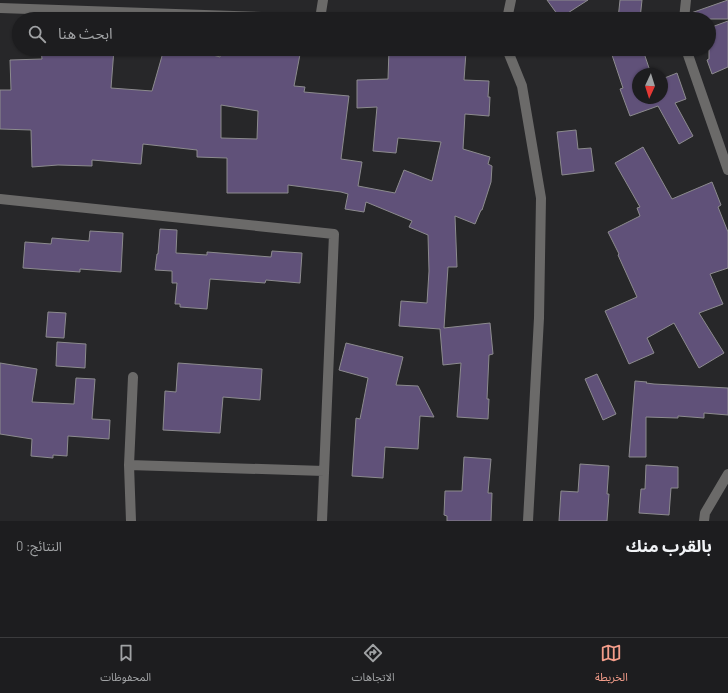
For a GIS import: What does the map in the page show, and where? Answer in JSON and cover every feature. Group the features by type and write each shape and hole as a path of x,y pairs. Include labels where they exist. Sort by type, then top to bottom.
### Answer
{"street":[{"path":"321,12 323,0"},
{"path":"508,12 511,0"},
{"path":"685,12 686,0"},
{"path":"0,8 116,12"},
{"path":"510,56 522,86 541,198 539,318 528,521"},
{"path":"688,56 728,170"},
{"path":"0,199 334,234 322,521"},
{"path":"131,521 129,465 133,377"},
{"path":"129,465 324,471"},
{"path":"704,521 705,513 728,474"}],"building":[{"path":"547,0 588,0 569,12 556,12"},
{"path":"620,0 642,0 641,12 619,12"},
{"path":"728,0 728,19 716,19 716,12 694,12"},
{"path":"728,21 728,67 712,74 707,60 709,59 709,56 716,56 716,25"},
{"path":"42,56 113,56 111,88 152,91 162,56 300,56 294,86 305,87 304,92 349,96 341,159 362,162 358,186 395,193 404,170 432,181 441,142 398,138 396,153 373,151 377,107 357,108 357,80 388,79 389,56 466,56 464,80 489,81 488,97 490,97 489,116 465,114 463,149 490,157 488,164 492,166 491,182 482,210 475,224 455,216 457,267 448,267 444,328 490,323 493,354 489,355 487,399 489,399 488,419 457,417 461,363 443,365 440,329 399,326 401,301 427,303 429,271 428,235 409,227 412,221 366,202 364,212 345,209 348,194 341,192 288,185 288,193 227,193 227,158 197,157 197,150 143,144 141,164 92,160 92,166 58,165 32,167 31,130 0,129 0,90 11,90 10,60 42,59","holes":["221,105 258,111 257,139 221,138"]},
{"path":"612,56 645,56 649,68 632,68 632,104 668,104 668,77 677,73 686,99 675,103 693,136 679,144 658,106 630,116 620,89 623,88"},
{"path":"576,130 578,149 591,148 594,171 562,175 557,132"},
{"path":"643,147 672,199 712,182 721,205 718,207 728,232 728,268 710,274 723,304 699,313 724,353 699,368 674,323 647,338 654,353 629,364 605,311 637,297 608,232 640,216 637,208 640,207 615,163"},
{"path":"160,229 177,230 176,253 207,255 207,252 271,257 272,251 302,253 300,283 266,280 265,283 210,279 207,309 180,307 180,304 175,304 177,283 172,283 172,271 155,270"},
{"path":"90,231 123,233 121,272 80,269 80,272 23,268 25,242 51,244 52,238 89,241"},
{"path":"48,312 66,313 64,338 46,337"},
{"path":"57,342 86,344 85,368 56,366"},
{"path":"346,343 403,357 396,385 418,386 434,417 420,416 418,449 385,447 383,478 352,476 356,418 360,419 368,378 339,370"},
{"path":"0,363 37,369 32,402 74,404 76,378 95,379 92,419 110,420 109,439 68,436 67,456 53,455 53,458 31,456 32,439 0,434"},
{"path":"178,363 262,369 260,400 223,397 220,433 163,430 165,391 176,392"},
{"path":"597,374 616,414 603,420 585,379"},
{"path":"635,381 654,384 728,388 728,415 704,413 704,418 678,416 678,418 646,417 646,457 629,457"},
{"path":"464,457 491,459 488,493 492,493 491,521 447,521 447,516 444,515 445,491 462,491"},
{"path":"580,464 609,466 607,521 559,521 561,491 578,492"},
{"path":"646,465 678,467 678,488 671,488 669,515 639,513 641,489 645,489"}]}
